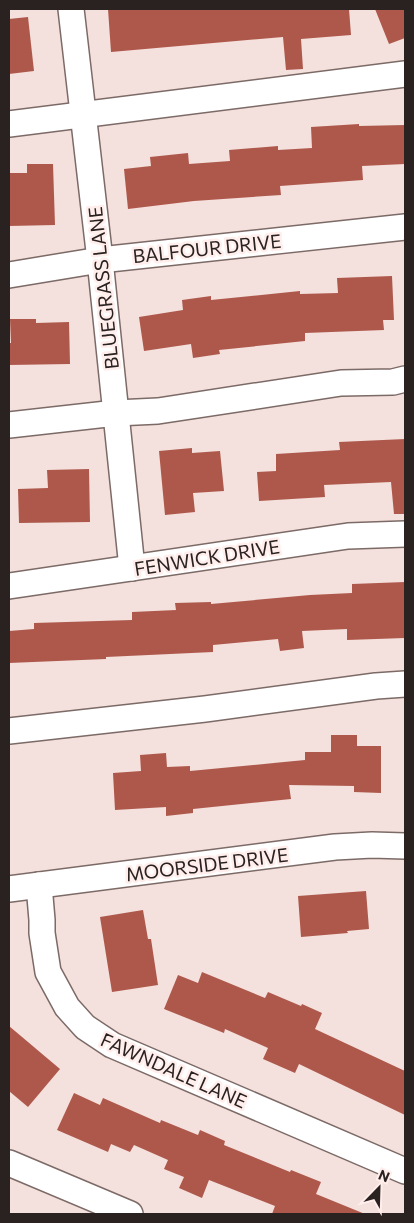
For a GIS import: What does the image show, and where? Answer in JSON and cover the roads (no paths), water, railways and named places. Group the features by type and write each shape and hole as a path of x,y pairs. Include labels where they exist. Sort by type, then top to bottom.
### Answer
{"street":[{"name":"BLUEGRASS LANE","path":"71,9 100,260 132,568"},
{"path":"9,124 405,74"},
{"name":"BALFOUR DRIVE","path":"9,274 100,260 405,227"},
{"path":"9,425 116,413 158,411 341,383 405,380"},
{"name":"FENWICK DRIVE","path":"9,586 348,536 390,533 405,534"},
{"path":"9,731 405,684"},
{"name":"MOORSIDE DRIVE","path":"9,889 335,848 372,845 405,846"},
{"name":"FAWNDALE LANE","path":"39,885 42,933 48,972 67,1008 85,1027 112,1045 405,1171"},
{"path":"9,1163 130,1214"}]}
